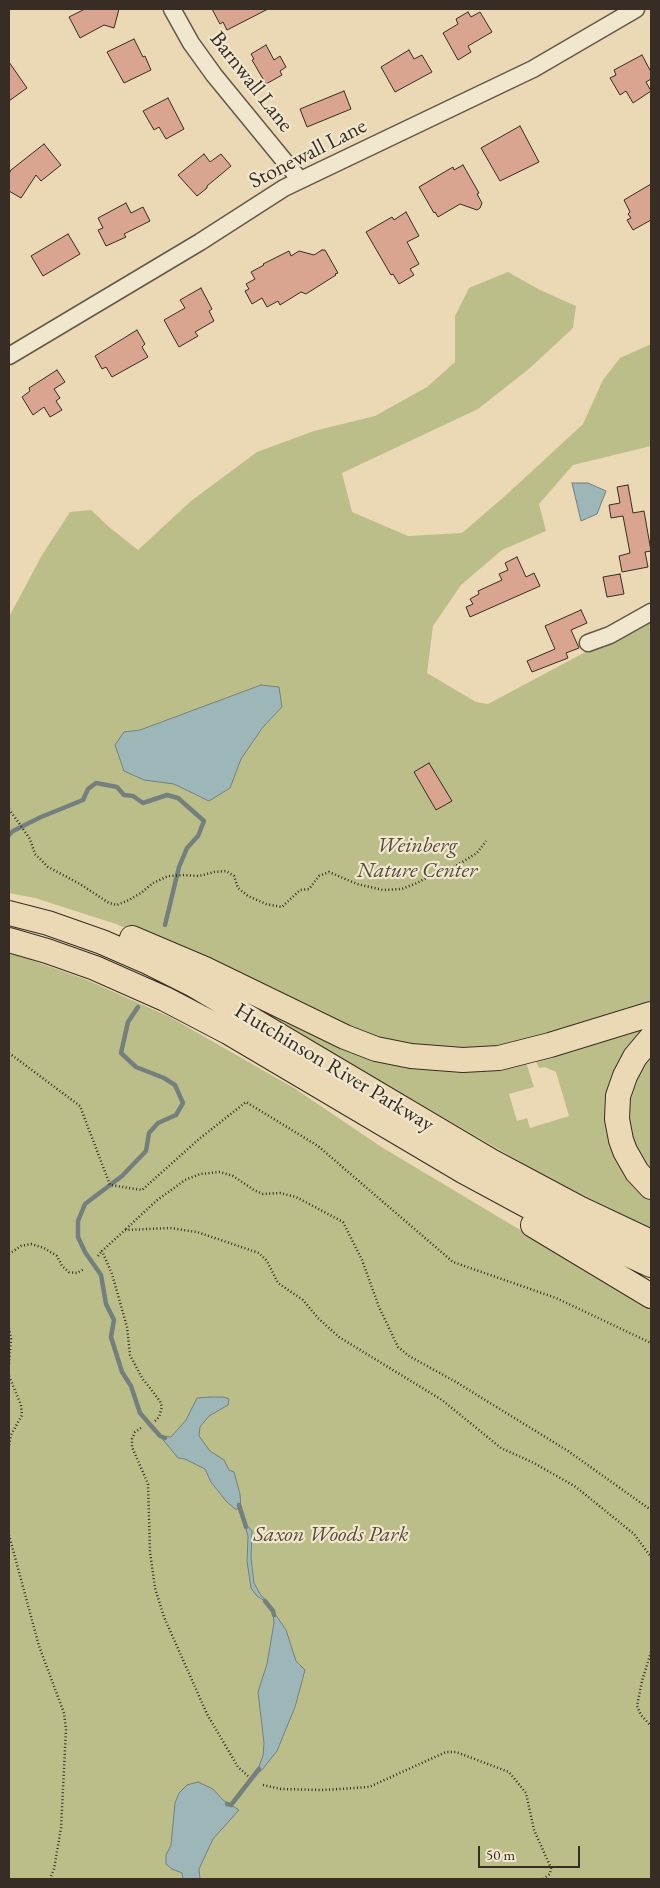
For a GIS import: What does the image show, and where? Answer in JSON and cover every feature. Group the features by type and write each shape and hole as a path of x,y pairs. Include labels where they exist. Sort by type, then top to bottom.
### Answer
{"highway":[{"path":"9,911 51,914 115,932 205,969 344,1037 376,1049 411,1056 463,1060 499,1058 550,1045 651,1014"},
{"name":"Hutchinson River Parkway","path":"9,911 102,942 192,984 500,1166 579,1208 651,1242"},
{"name":"Hutchinson River Parkway","path":"9,940 47,951 140,986 228,1032 471,1176 550,1218 651,1265"},
{"path":"651,1038 635,1057 624,1076 618,1096 617,1119 625,1151 637,1172 651,1187"},
{"path":"417,1145 476,1190 651,1296"}],"street":[{"name":"Barnwall Lane","path":"172,9 214,75 300,180"},
{"name":"Stonewall Lane","path":"9,356 200,242 284,188 532,69 636,9"},
{"path":"588,643 610,635 651,612"}],"path":[{"path":"9,809 30,839 35,854 48,867 117,905 141,894 153,883 168,876 199,876 226,871 234,876 238,888 248,896 266,904 282,907 300,890 309,889 318,876 329,872 357,884 383,890 402,889 443,869 454,867 477,853 486,842"},
{"path":"9,1054 80,1106 110,1185 142,1190 199,1139 246,1102 318,1146 453,1262 556,1298 651,1343"},
{"path":"98,1256 156,1201 184,1180 200,1174 220,1172 233,1176 263,1194 280,1193 296,1197 343,1222 362,1260 379,1307 398,1347 409,1356 456,1382 568,1451 651,1510"},
{"path":"125,1230 170,1228 197,1232 259,1253 267,1261 278,1283 303,1300 318,1318 339,1337 442,1400 493,1443 534,1463 576,1487 634,1534 651,1557"},
{"path":"9,1254 21,1246 31,1244 44,1248 56,1256 62,1266 69,1272 77,1274 84,1269"},
{"path":"102,1251 112,1274 124,1318 130,1356 142,1378 160,1401 162,1407 160,1417 155,1420"},
{"path":"9,1328 12,1338 9,1365"},
{"path":"9,1376 21,1405 22,1415 11,1435 9,1446"},
{"path":"141,1428 135,1432 132,1439 132,1447 148,1484 150,1552 155,1588 164,1617 207,1714 238,1767 248,1776"},
{"path":"9,1535 38,1646 64,1713 66,1730 61,1828 54,1869 50,1879"},
{"path":"651,1652 640,1688 637,1706 641,1715 651,1726"},
{"path":"263,1785 281,1789 323,1790 369,1787 446,1752 456,1752 509,1772 526,1793 534,1830 551,1868 550,1874 543,1879"}],"green space":[{"path":"508,272 540,290 576,306 573,328 530,368 478,409 342,473 352,512 408,536 462,533 583,424 603,380 620,358 651,344 651,446 573,465 539,504 546,531 502,550 461,585 433,626 427,673 476,702 488,704 651,617 651,1008 536,1043 436,1052 393,1044 343,1028 259,987 116,924 35,898 9,893 9,617 42,555 70,512 91,510 138,550 191,501 257,452 314,431 375,416 427,387 455,362 455,316 469,288","holes":["261,685 282,707 263,727 241,759 230,788 209,801 174,784 124,732 140,730"]},
{"name":"Saxon Woods Park","path":"9,952 87,980 170,1017 294,1088 383,1148 651,1308 651,1879 9,1879"},
{"path":"254,1005 323,1035 525,1059 534,1087 509,1094 517,1121 527,1118 530,1128 569,1116 556,1072 545,1067 539,1068 534,1057 651,1024 651,1027 610,1093 651,1197 651,1228 555,1182"},
{"path":"651,1049 651,1172 631,1152 622,1111 633,1075"}],"water":[{"path":"572,483 588,483 606,491 597,514 581,521"},
{"path":"261,685 279,687 282,707 263,727 241,759 230,788 209,801 174,784 144,780 124,771 115,745 124,732 140,730"},
{"path":"197,1398 229,1399 228,1405 209,1416 200,1427 199,1436 210,1451 224,1460 229,1470 234,1472 240,1494 241,1509 235,1509 226,1501 211,1482 205,1469 185,1459 178,1458 160,1436 171,1437 186,1420"},
{"path":"244,1522 252,1531 251,1558 254,1583 268,1603 257,1596 251,1588 247,1561 248,1536"},
{"path":"273,1611 286,1630 296,1661 305,1670 295,1707 277,1751 262,1770 256,1774 263,1756 264,1743 258,1692 267,1664 274,1623"},
{"path":"198,1782 213,1789 223,1800 239,1810 213,1839 199,1869 200,1879 183,1879 182,1873 166,1864 166,1855 171,1845 175,1803 179,1793 187,1785"}],"building":[{"path":"85,9 119,9 114,28 104,25 80,38 69,17"},
{"path":"212,9 268,9 227,30 223,22 220,24"},
{"path":"468,12 471,17 480,12 492,32 468,46 471,52 458,60 443,33 458,24 456,19"},
{"path":"134,39 151,70 124,83 107,52"},
{"path":"266,45 274,60 280,56 286,67 280,71 282,75 266,84 252,60 254,59 251,54"},
{"path":"409,50 414,59 422,55 432,72 395,92 381,67"},
{"path":"642,55 651,72 651,79 646,82 651,91 633,103 626,91 620,95 610,78 616,75 614,70"},
{"path":"9,62 27,88 9,101"},
{"path":"344,91 351,109 307,127 300,109"},
{"path":"168,98 184,129 166,139 159,127 154,130 143,111"},
{"path":"520,126 539,162 500,181 481,148"},
{"path":"44,144 61,165 41,181 36,175 21,198 9,191 9,174 11,170"},
{"path":"204,154 210,162 221,154 231,166 197,196 178,175"},
{"path":"463,165 479,193 477,194 482,203 480,208 477,210 460,204 438,217 419,187 453,167 454,170"},
{"path":"651,184 651,220 633,230 627,220 631,218 624,200"},
{"path":"126,203 131,213 143,207 150,221 124,234 126,237 106,246 98,230 103,228 98,218"},
{"path":"406,212 419,236 407,242 419,264 410,269 414,275 399,284 393,274 391,275 366,232 392,217 394,220"},
{"path":"68,234 80,254 43,276 31,256"},
{"path":"325,250 338,273 336,275 306,294 301,292 280,305 278,301 267,307 262,298 252,304 245,291 249,289 246,284 255,279 251,272 289,251 291,256 299,251 314,255"},
{"path":"201,288 212,309 209,311 214,321 195,332 198,336 179,347 164,320 185,308 180,300"},
{"path":"137,330 145,344 142,347 148,357 112,377 106,367 102,369 95,356"},
{"path":"57,370 65,382 54,389 60,398 56,401 62,410 50,417 44,407 33,415 22,397 30,391 29,388"},
{"path":"628,485 633,513 644,511 651,551 645,552 648,567 622,572 619,556 630,553 623,516 611,518 609,505 620,503 617,487"},
{"path":"517,557 526,577 534,573 540,586 470,617 466,607 473,604 470,599 479,594 478,591 502,580 499,574 508,570 505,563"},
{"path":"620,574 624,594 607,597 603,577"},
{"path":"581,610 587,623 571,630 579,648 566,653 568,658 532,672 527,661 555,649 545,626"},
{"name":"Weinberg Nature Center","path":"429,763 452,801 436,810 414,772"}],"waterway":[{"path":"9,835 13,831 41,817 83,800 88,789 96,783 117,787 124,795 133,796 143,803 167,795 178,798 204,821 198,836 187,848 179,867 165,925"},
{"path":"138,1007 128,1022 121,1053 136,1067 164,1078 175,1085 183,1103 176,1115 158,1123 149,1133 146,1151 122,1176 85,1204 78,1221 78,1237 85,1252 101,1275 106,1304 114,1320 111,1337 122,1372 131,1386 140,1413 160,1436 165,1438"},
{"path":"239,1505 246,1527"},
{"path":"265,1601 274,1615"},
{"path":"227,1804 231,1805 259,1769"}]}
